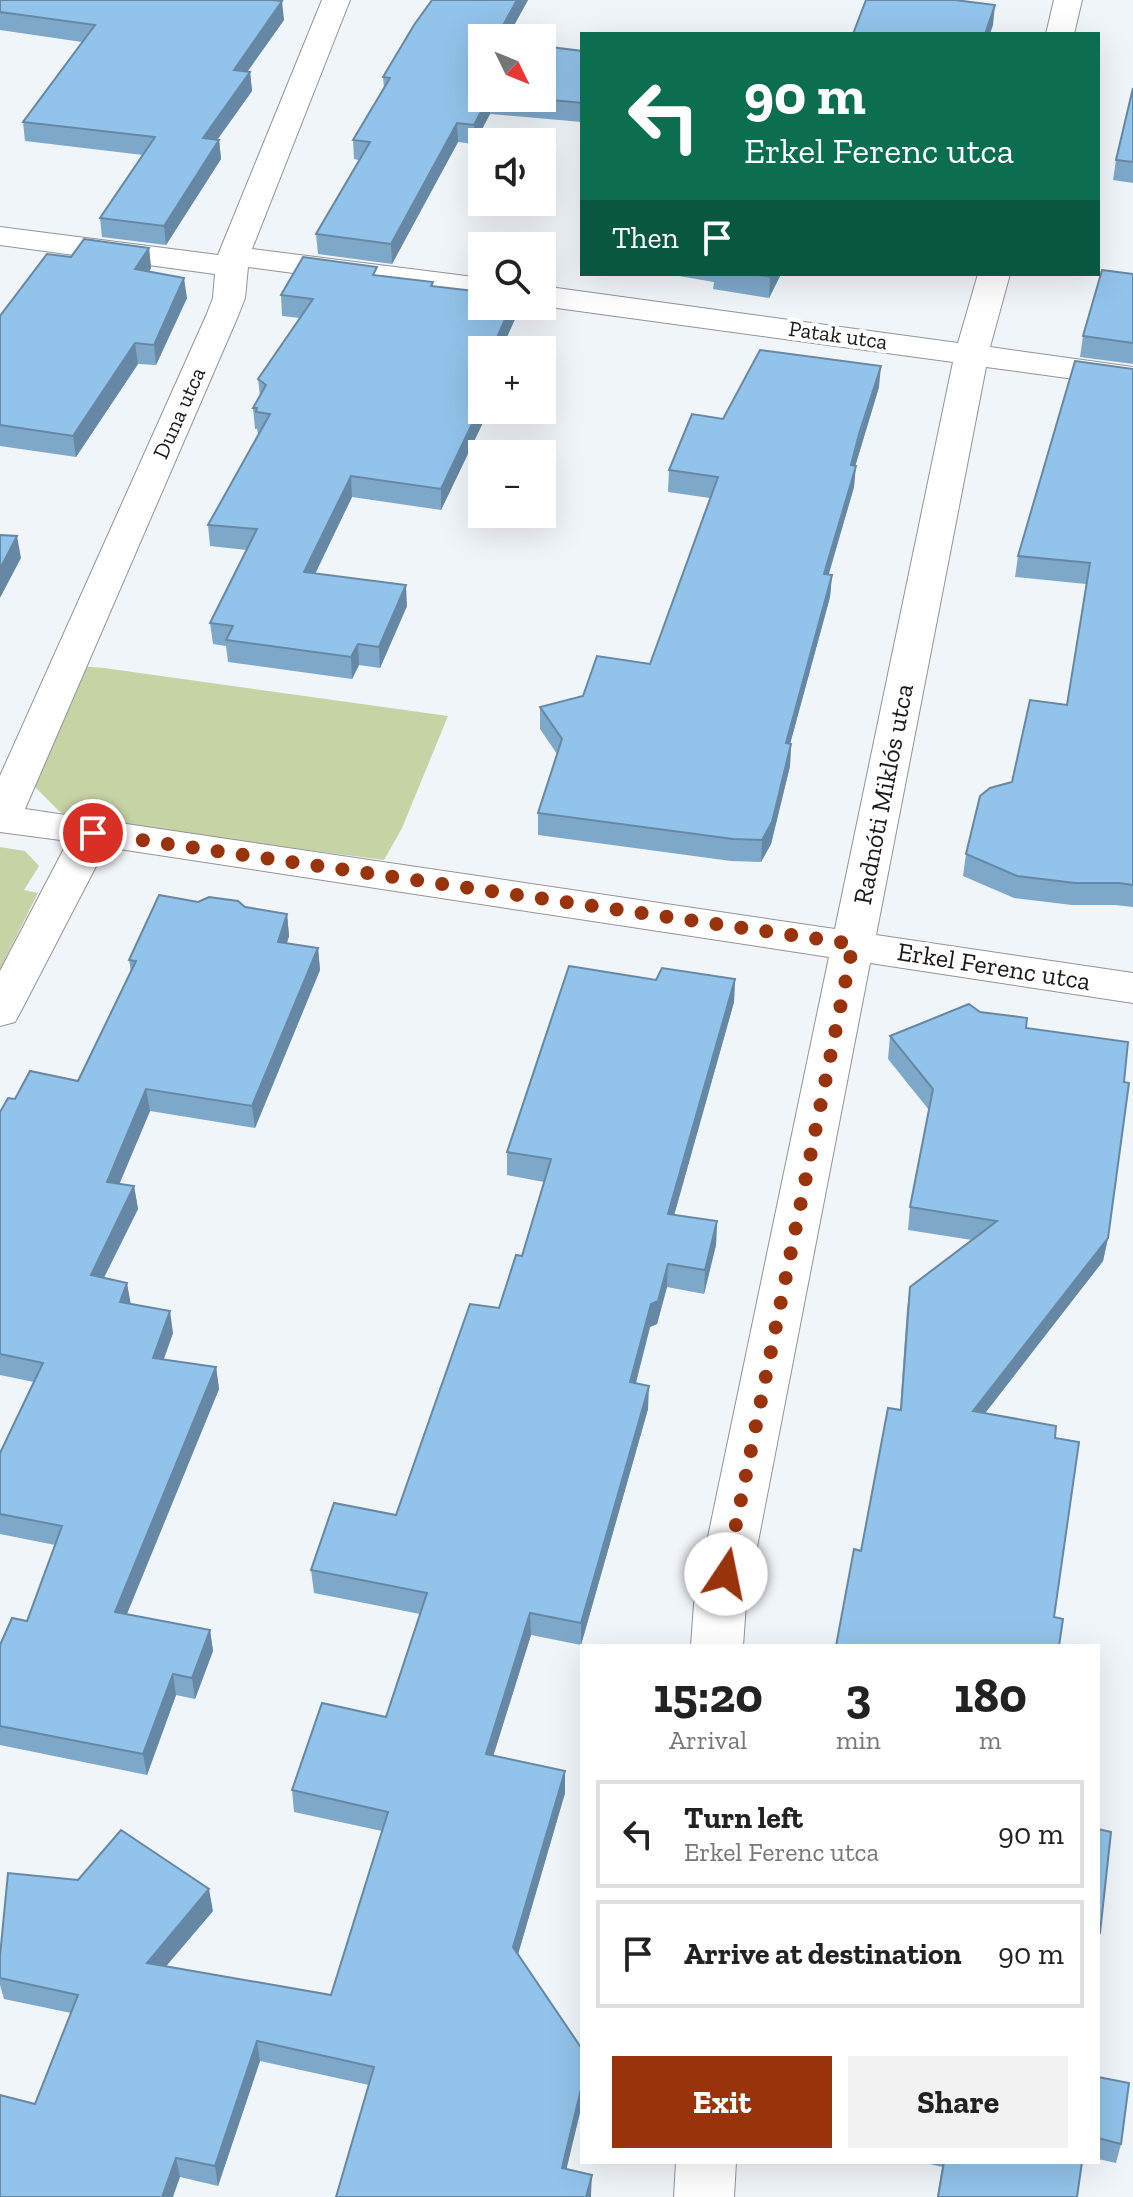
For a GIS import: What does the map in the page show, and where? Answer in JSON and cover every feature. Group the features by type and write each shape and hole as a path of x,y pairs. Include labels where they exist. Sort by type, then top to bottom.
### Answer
{"street":[{"name":"Duna utca","path":"0,818 222,316 229,298 232,261 336,0"},
{"path":"1060,32 1068,0"},
{"path":"0,236 468,286"},
{"name":"Radnóti Miklós utca","path":"717,1644 720,1604 972,353 993,276"},
{"name":"Patak utca","path":"556,298 1133,377"},
{"name":"Erkel Ferenc utca","path":"0,818 1133,988"},
{"path":"0,1011 93,833"},
{"path":"704,2197 706,2164"}],"green space":[{"path":"81,666 448,716 402,828 384,860 72,819 59,811 33,785"},
{"path":"0,847 25,851 39,866 24,890 38,893 0,969"}],"building":[{"path":"0,0 282,1 234,70 250,72 203,138 219,140 164,226 100,218 155,137 23,122 95,25 0,12"},
{"path":"432,0 517,0 504,24 468,24 468,112 481,112 474,125 457,123 391,244 316,234 370,142 353,140 390,78 383,77"},
{"path":"866,0 955,0 995,5 986,32 854,32"},
{"path":"556,48 580,51 580,103 556,100"},
{"path":"1133,88 1133,162 1116,160"},
{"path":"84,239 149,248 135,269 184,278 154,345 135,343 73,436 0,425 0,316 47,254 71,257"},
{"path":"303,257 377,267 373,275 433,282 431,286 468,290 468,320 505,320 498,336 468,336 468,424 472,424 441,489 351,476 304,572 406,585 379,647 358,644 351,657 226,640 233,626 210,623 257,529 208,525 270,414 256,412 257,408 253,408 266,385 258,379 313,299 281,295"},
{"path":"1102,270 1133,274 1133,343 1083,336"},
{"path":"760,350 881,366 859,434 851,465 856,466 824,574 832,575 786,743 791,744 772,822 762,840 733,839 538,813 562,739 540,707 583,696 597,656 650,664 718,477 669,470 692,414 723,419"},
{"path":"1075,361 1133,369 1133,885 1075,883 1017,876 966,854 980,796 990,788 1012,782 1030,700 1067,705 1090,563 1018,556"},
{"path":"0,535 17,536 0,569"},
{"path":"159,895 198,902 209,897 238,901 245,907 287,914 278,942 318,948 252,1106 146,1089 107,1182 134,1186 91,1275 127,1283 120,1302 170,1311 153,1358 216,1367 115,1612 210,1630 192,1678 173,1674 143,1754 0,1726 0,1645 12,1618 27,1621 62,1526 0,1514 0,1453 43,1363 0,1354 0,1112 8,1098 15,1099 30,1071 78,1081 136,961 129,960"},
{"path":"569,966 656,980 662,968 735,979 668,1214 717,1221 705,1270 668,1264 658,1301 651,1304 630,1382 649,1386 581,1623 530,1613 486,1754 565,1771 513,1947 580,2046 580,2093 562,2168 592,2175 586,2197 336,2197 374,2067 257,2041 215,2166 176,2158 162,2197 0,2197 0,2095 35,2104 78,1995 0,1978 8,1873 78,1880 121,1830 209,1889 147,1963 331,1995 388,1812 292,1790 322,1703 386,1717 427,1593 311,1570 334,1503 396,1515 470,1304 499,1308 516,1255 522,1256 551,1159 507,1152"},
{"path":"969,1004 980,1012 1027,1018 1026,1028 1128,1042 1124,1082 1129,1083 1108,1238 973,1411 1056,1426 1055,1438 1079,1442 1054,1617 1063,1619 1059,1644 836,1644 854,1549 861,1551 888,1408 901,1410 910,1287 997,1221 910,1207 933,1089 890,1036"},
{"path":"1100,1829 1111,1832 1100,1933"},
{"path":"1100,2077 1129,2083 1121,2144 1100,2139"},
{"path":"944,2164 1082,2164 1077,2197 938,2197"}],"route":[{"path":"93,833 853,944 726,1574"}]}
